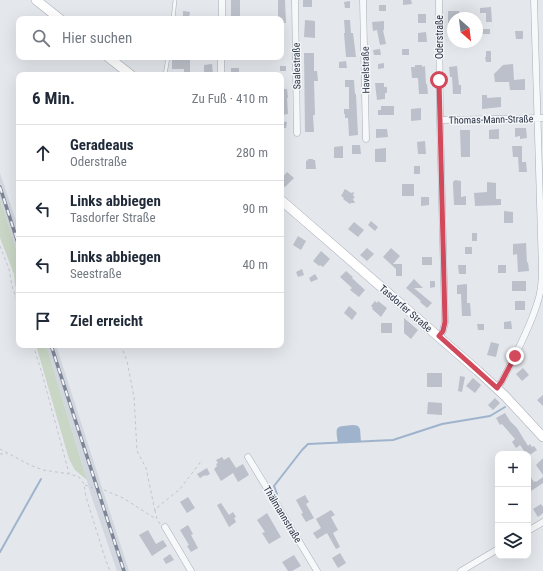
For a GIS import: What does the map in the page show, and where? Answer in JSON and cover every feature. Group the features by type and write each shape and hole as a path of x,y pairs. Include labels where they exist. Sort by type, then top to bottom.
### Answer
{"main road":[{"path":"36,0 56,16"},
{"path":"112,60 126,72"},
{"name":"Tasdorfer Straße","path":"284,203 497,388 543,437"}],"street":[{"path":"222,0 222,16"},
{"name":"Saalestraße","path":"295,0 297,133"},
{"name":"Havelstraße","path":"363,0 366,139"},
{"name":"Oderstraße","path":"439,0 440,120 445,322 443,331 439,336"},
{"path":"497,388 502,381 532,319 538,304 542,284 540,118 534,0"},
{"path":"221,60 221,72"},
{"name":"Thomas-Mann-Straße","path":"440,120 540,118"},
{"name":"Thälmannstraße","path":"248,457 317,571"},
{"path":"531,529 543,522"},
{"path":"165,527 191,571"},
{"path":"461,571 495,551"}],"lane":[{"path":"173,16 175,0"},
{"path":"166,72 168,60"}],"path":[{"path":"0,246 9,270 16,297"},
{"path":"34,348 70,474"},
{"path":"122,348 127,361 134,397 137,451 146,468 157,519 160,524 165,527"},
{"path":"0,449 7,454 43,470 70,474 79,477 84,484 86,497 110,571"},
{"path":"0,454 7,454"},
{"path":"155,511 180,489 202,460"},
{"path":"84,484 94,488"},
{"path":"104,490 123,498 157,519"}],"shaded area":[{"path":"0,173 16,221 16,250 0,199"},
{"path":"47,348 57,348 129,571 117,571 90,492"}],"green space":[{"path":"0,199 16,250 16,288 14,274 0,238"},
{"path":"37,348 47,348 87,480 75,470 69,459"}],"water":[{"path":"343,426 358,426 360,429 361,442 338,443 337,429"}],"building":[{"path":"231,0 240,0 240,16 231,16"},
{"path":"278,0 285,0 286,23 284,23 284,16 278,16"},
{"path":"303,0 312,0 312,7 303,7"},
{"path":"403,0 411,0 412,4 403,5"},
{"path":"350,1 350,8 345,8 344,2"},
{"path":"379,5 386,5 386,11 379,11"},
{"path":"491,7 492,22 486,22 486,13 480,12 480,8"},
{"path":"183,11 190,12 189,16 183,16"},
{"path":"448,11 459,11 459,12"},
{"path":"418,14 426,14 426,23 418,23"},
{"path":"305,20 315,21 315,38 304,37"},
{"path":"344,20 350,20 356,57 346,57"},
{"path":"384,21 383,30 386,44 380,45 377,30 373,31 372,22"},
{"path":"483,29 490,29 490,34 483,34"},
{"path":"515,31 523,31 523,39 516,39"},
{"path":"426,32 427,42 418,42 418,33"},
{"path":"380,49 381,55 374,55 373,50"},
{"path":"402,49 409,49 409,55 402,55"},
{"path":"486,51 491,51 491,62 486,62"},
{"path":"304,53 314,53 314,71 317,71 318,81 314,81 314,132 305,132"},
{"path":"172,60 190,60 190,72 184,72 184,69 172,69"},
{"path":"346,61 347,68 339,68 339,62"},
{"path":"384,63 384,68 378,69 378,64"},
{"path":"212,64 213,72 204,72 204,65"},
{"path":"513,64 514,80 525,79 525,90 510,90 509,82 495,82 494,74 503,65"},
{"path":"415,65 422,65 422,67 425,66 428,94 419,94 418,78 412,78 411,67 415,67"},
{"path":"280,66 286,66 286,71 280,71"},
{"path":"457,66 459,85 461,85 461,94 453,94 452,77 450,77 449,67"},
{"path":"231,68 239,68 239,72 231,72"},
{"path":"345,80 354,80 358,135 349,136 348,118 345,118 344,109 349,109 349,87 345,87"},
{"path":"375,83 384,83 384,87 387,87 385,99 377,100"},
{"path":"284,89 287,89 288,114 284,115"},
{"path":"482,95 487,95 487,98 501,97 501,107 482,109"},
{"path":"381,106 394,106 394,115 378,115 378,110 381,110"},
{"path":"421,108 421,120 411,121 411,109"},
{"path":"284,122 287,122 286,128 284,128"},
{"path":"515,128 526,128 527,138 520,139 520,136 515,137"},
{"path":"376,129 387,129 388,137 376,138"},
{"path":"499,129 499,139 489,139 489,130"},
{"path":"460,130 470,130 470,157 461,157"},
{"path":"425,141 426,154 418,154 417,142"},
{"path":"352,145 360,145 361,154 352,154"},
{"path":"343,146 343,158 334,158 334,147"},
{"path":"512,146 522,146 522,162 526,162 527,172 519,172 518,157 513,157"},
{"path":"386,148 386,162 375,162 375,149"},
{"path":"308,159 315,160 316,169 306,169 306,161"},
{"path":"414,166 420,166 420,174 414,174"},
{"path":"287,172 294,178 285,187 284,186 284,176"},
{"path":"455,180 461,181 461,197 466,196 466,205 454,205 453,182"},
{"path":"487,182 496,183 496,199 501,199 501,205 475,206 474,193 487,192"},
{"path":"402,184 414,184 414,196 402,196"},
{"path":"345,189 351,193 354,192 353,196 355,197 353,199 355,203 350,204 343,199 344,198 341,196"},
{"path":"421,197 429,197 429,205 421,206"},
{"path":"504,211 513,212 513,223 504,223"},
{"path":"371,221 378,227 375,231 368,225"},
{"path":"354,222 364,230 358,237 348,229"},
{"path":"472,233 477,233 477,241 472,241"},
{"path":"298,236 306,241 301,250 293,245"},
{"path":"526,243 529,271 518,272 517,254 513,255 513,244"},
{"path":"465,247 472,247 472,254 465,254"},
{"path":"367,248 374,254 367,261 360,255"},
{"path":"391,248 400,256 393,264 402,264 402,276 396,276 396,269 383,257"},
{"path":"321,251 330,259 323,267 320,265 319,266 313,261"},
{"path":"422,257 432,257 432,265 422,265"},
{"path":"458,265 466,265 466,274 459,274"},
{"path":"498,265 506,265 506,273 498,273"},
{"path":"302,269 304,275 298,277 296,272"},
{"path":"346,271 365,290 359,297 350,290 352,288 340,277"},
{"path":"315,274 318,279 311,282 309,278"},
{"path":"414,279 423,288 414,288 432,303 427,308 406,288"},
{"path":"430,281 435,281 435,287 430,288"},
{"path":"512,281 526,281 526,291 512,291"},
{"path":"467,284 467,303 470,303 471,316 462,316 461,294 457,294 457,285"},
{"path":"375,301 377,303 378,301 387,308 381,317 372,309 373,308 371,306"},
{"path":"515,301 525,301 525,310 515,310"},
{"path":"349,306 357,313 352,320 344,313"},
{"path":"404,318 418,330 411,339 404,333"},
{"path":"511,321 512,329 504,329 504,322"},
{"path":"381,323 392,323 392,333 381,333"},
{"path":"477,324 484,324 484,330 478,330"},
{"path":"491,342 499,344 496,357 487,355"},
{"path":"523,368 529,375 522,381 516,374"},
{"path":"427,373 442,373 442,387 427,387"},
{"path":"460,376 465,377 462,392 458,391"},
{"path":"473,378 481,385 475,393 466,386"},
{"path":"543,395 543,406 537,400"},
{"path":"495,398 500,403 493,410 488,405"},
{"path":"428,402 442,403 442,415 427,414"},
{"path":"505,413 517,428 528,446 530,444 537,450 531,454 531,451 524,451 520,445 516,448 512,442 515,439 502,424 500,425 496,418"},
{"path":"222,457 224,460 229,457 236,468 243,464 249,475 238,482 233,473 221,481 214,469 218,463 216,460"},
{"path":"543,458 543,475 536,465"},
{"path":"207,468 210,474 200,478 197,474"},
{"path":"543,477 543,483 531,491 531,478 534,482 536,482"},
{"path":"305,495 309,502 306,504 314,518 306,522 301,514 303,513 296,500"},
{"path":"188,497 195,508 187,513 180,502"},
{"path":"221,503 229,515 233,512 236,517 234,518 236,522 229,527 217,505"},
{"path":"541,504 543,507 543,513 538,517 533,509"},
{"path":"331,510 335,515 331,517 338,530 333,533 340,547 336,549 327,533 317,539 313,533 321,528 316,519"},
{"path":"267,513 281,537 269,544 262,533 265,532 257,520"},
{"path":"188,525 193,534 191,535 198,548 191,552 187,546 189,545 180,530"},
{"path":"148,530 156,544 163,540 167,546 152,556 139,535"},
{"path":"340,553 346,563 338,568 332,558"},
{"path":"170,554 174,560 166,564 163,559"},
{"path":"294,555 301,566 292,571 288,571 282,562"}],"waterway":[{"path":"277,494 274,486 308,444 393,440 442,424 490,416 505,407"},
{"path":"0,552 41,479"}],"railway":[{"path":"0,187 16,237"},
{"path":"52,348 124,571"}],"route":[{"path":"439,80 445,322 443,331 439,336 497,388 515,356"}]}
